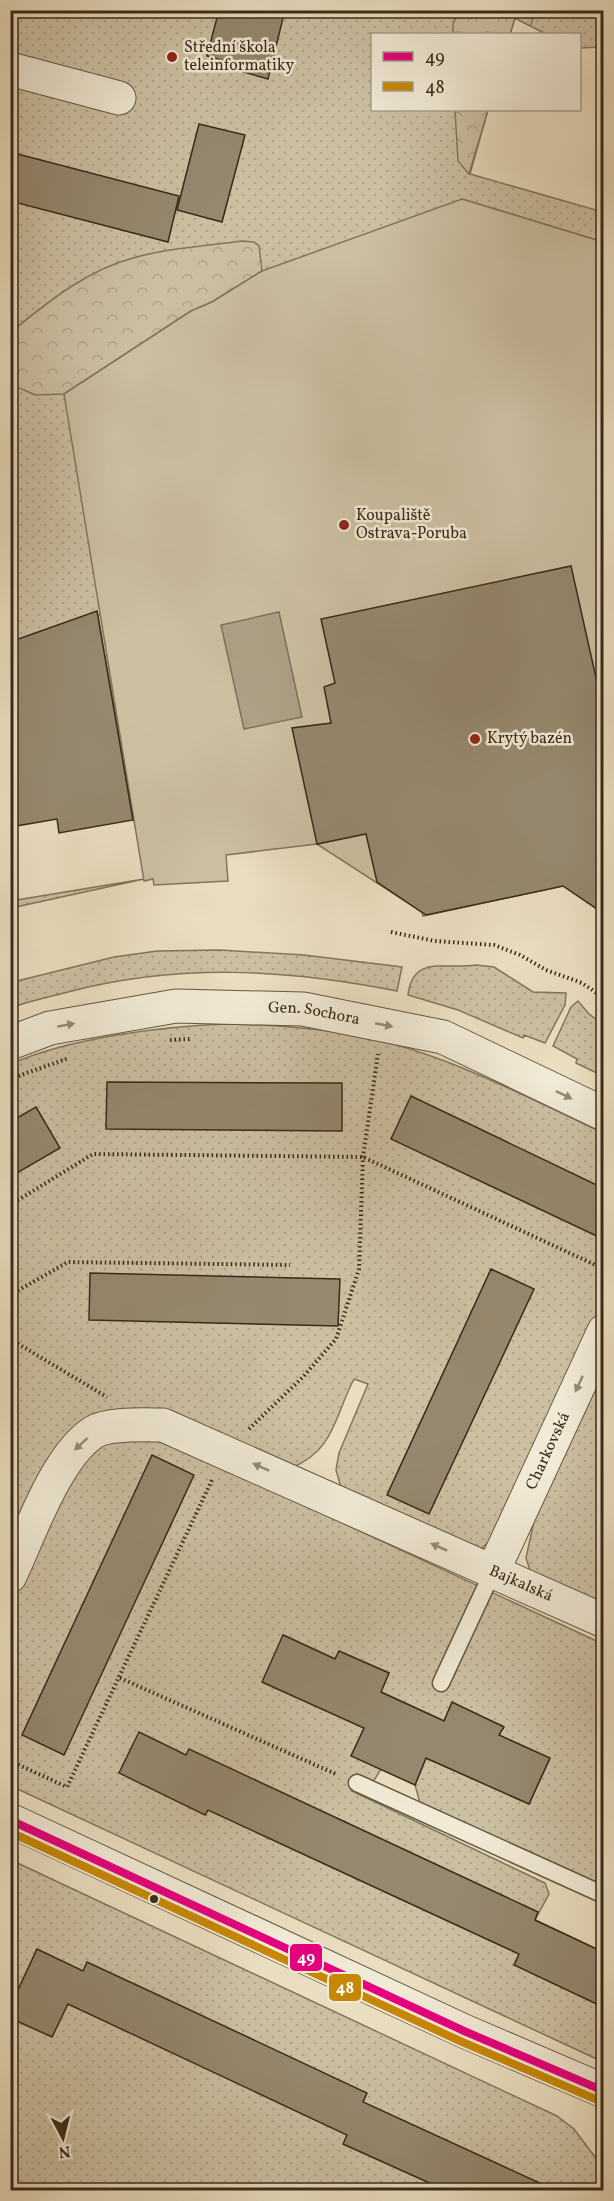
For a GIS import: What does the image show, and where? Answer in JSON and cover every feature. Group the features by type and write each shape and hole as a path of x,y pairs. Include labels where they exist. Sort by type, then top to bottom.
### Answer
{"street":[{"path":"10,69 119,98"},
{"name":"Gen. Sochora","path":"10,1043 50,1028 176,1006 303,1009 443,1037 603,1114"},
{"name":"Charkovská","path":"493,1571 603,1331"},
{"name":"Bajkalská","path":"10,1576 65,1459 95,1431 124,1426 163,1425 226,1451 603,1621"},
{"path":"10,1820 453,2027 603,2091"}],"lane":[{"path":"441,1683 493,1571"},
{"path":"357,1784 603,1895"}],"path":[{"path":"391,932 435,941 494,945 520,955 546,970 582,983 603,998"},
{"path":"167,1040 201,1039"},
{"path":"10,1761 67,1787 226,1451 303,1377 336,1339 359,1269 363,1157 379,1050"},
{"path":"10,1079 71,1057"},
{"path":"10,1205 93,1154 363,1157 603,1269"},
{"path":"10,1295 68,1262 290,1265"},
{"path":"10,1339 120,1405 124,1426"},
{"path":"120,1678 357,1784"}],"green space":[{"path":"459,10 536,11 530,26 515,18 510,33 453,33 453,24"},
{"path":"11,11 603,11 603,47 581,48 581,33 544,33 515,18 510,33 371,33 371,111 488,111 470,174 603,212 603,242 462,199 107,656 134,822 97,612 11,642"},
{"path":"455,111 488,111 469,174 458,161"},
{"name":"Koupaliště Ostrava-Poruba","path":"462,199 603,242 603,913 563,886 423,916 422,912 317,844 226,855 228,881 154,885 153,879 144,881 64,394 191,311 212,302 262,271"},
{"path":"242,241 254,242 259,246 262,271 212,302 191,311 64,394 35,395 15,386 11,381 12,331 69,288 116,263 173,250"},
{"path":"144,879 11,908 11,901"},
{"path":"220,950 304,955 402,967 397,991 273,974 191,973 109,983 11,1008 11,983 13,982 114,957 157,951"},
{"path":"432,966 494,967 533,992 566,993 565,1005 545,1043 524,1035 523,1038 458,1010 408,995 411,982 416,974 424,969"},
{"path":"578,1001 589,1014 603,1024 603,1076 576,1063 577,1059 553,1046 571,1007"},
{"path":"228,1024 331,1031 396,1045 487,1078 603,1133 603,1312 502,1529 482,1548 466,1552 342,1491 336,1470 339,1453 368,1384 354,1379 325,1442 306,1461 291,1468 123,1412 11,1550 11,1064 88,1040 175,1027"},
{"path":"603,1373 603,1616 531,1573 526,1558 534,1521"},
{"path":"160,1438 603,1644 603,1887 420,1803 415,1785 426,1758 529,1804 550,1758 499,1735 503,1726 452,1703 444,1721 381,1692 389,1673 339,1651 335,1659 284,1635 263,1682 364,1728 381,1769 373,1782 352,1788 352,1791 545,1883 549,1894 535,1920 603,1952 603,2062 11,1786 11,1601 72,1471 111,1439"},
{"path":"11,1860 557,2116 574,2129 604,2169 603,2190 11,2190"}],"shaded area":[{"path":"279,612 302,717 244,729 221,625"}],"building":[{"path":"219,10 285,10 268,79 230,68 232,63 207,56"},
{"path":"199,124 245,135 222,222 177,210"},
{"path":"10,152 179,196 168,242 10,201"},
{"name":"Krytý bazén","path":"571,566 603,709 603,913 563,886 426,915 377,882 366,834 317,844 292,728 331,723 324,687 335,683 321,619"},
{"path":"97,611 133,820 59,833 57,819 10,827 10,642"},
{"path":"107,1082 342,1083 342,1131 106,1129"},
{"path":"411,1096 603,1188 603,1239 391,1139"},
{"path":"36,1107 60,1148 10,1177 10,1122"},
{"path":"491,1269 534,1289 429,1514 387,1495"},
{"path":"90,1273 340,1279 338,1326 89,1320"},
{"path":"152,1455 194,1475 64,1755 22,1735"},
{"path":"283,1635 335,1659 339,1651 389,1673 381,1692 444,1721 452,1702 504,1727 499,1735 550,1758 529,1804 426,1758 415,1785 351,1756 364,1728 262,1682"},
{"path":"139,1732 186,1755 189,1749 538,1912 535,1920 603,1952 603,2007 514,1965 519,1954 208,1810 205,1815 119,1773"},
{"path":"37,1949 83,1971 87,1962 158,1995 367,2093 363,2102 555,2190 445,2190 343,2144 347,2135 68,2004 52,2037 10,2018 10,2007"}],"transit line":[{"name":"49","path":"10,1820 464,2031 604,2091"},
{"name":"48","path":"10,1832 460,2041 600,2101"}],"place":[{"name":"Střední škola teleinformatiky","path":"172,57"},
{"name":"Koupaliště Ostrava-Poruba","path":"344,525"},
{"name":"Krytý bazén","path":"475,739"}]}
